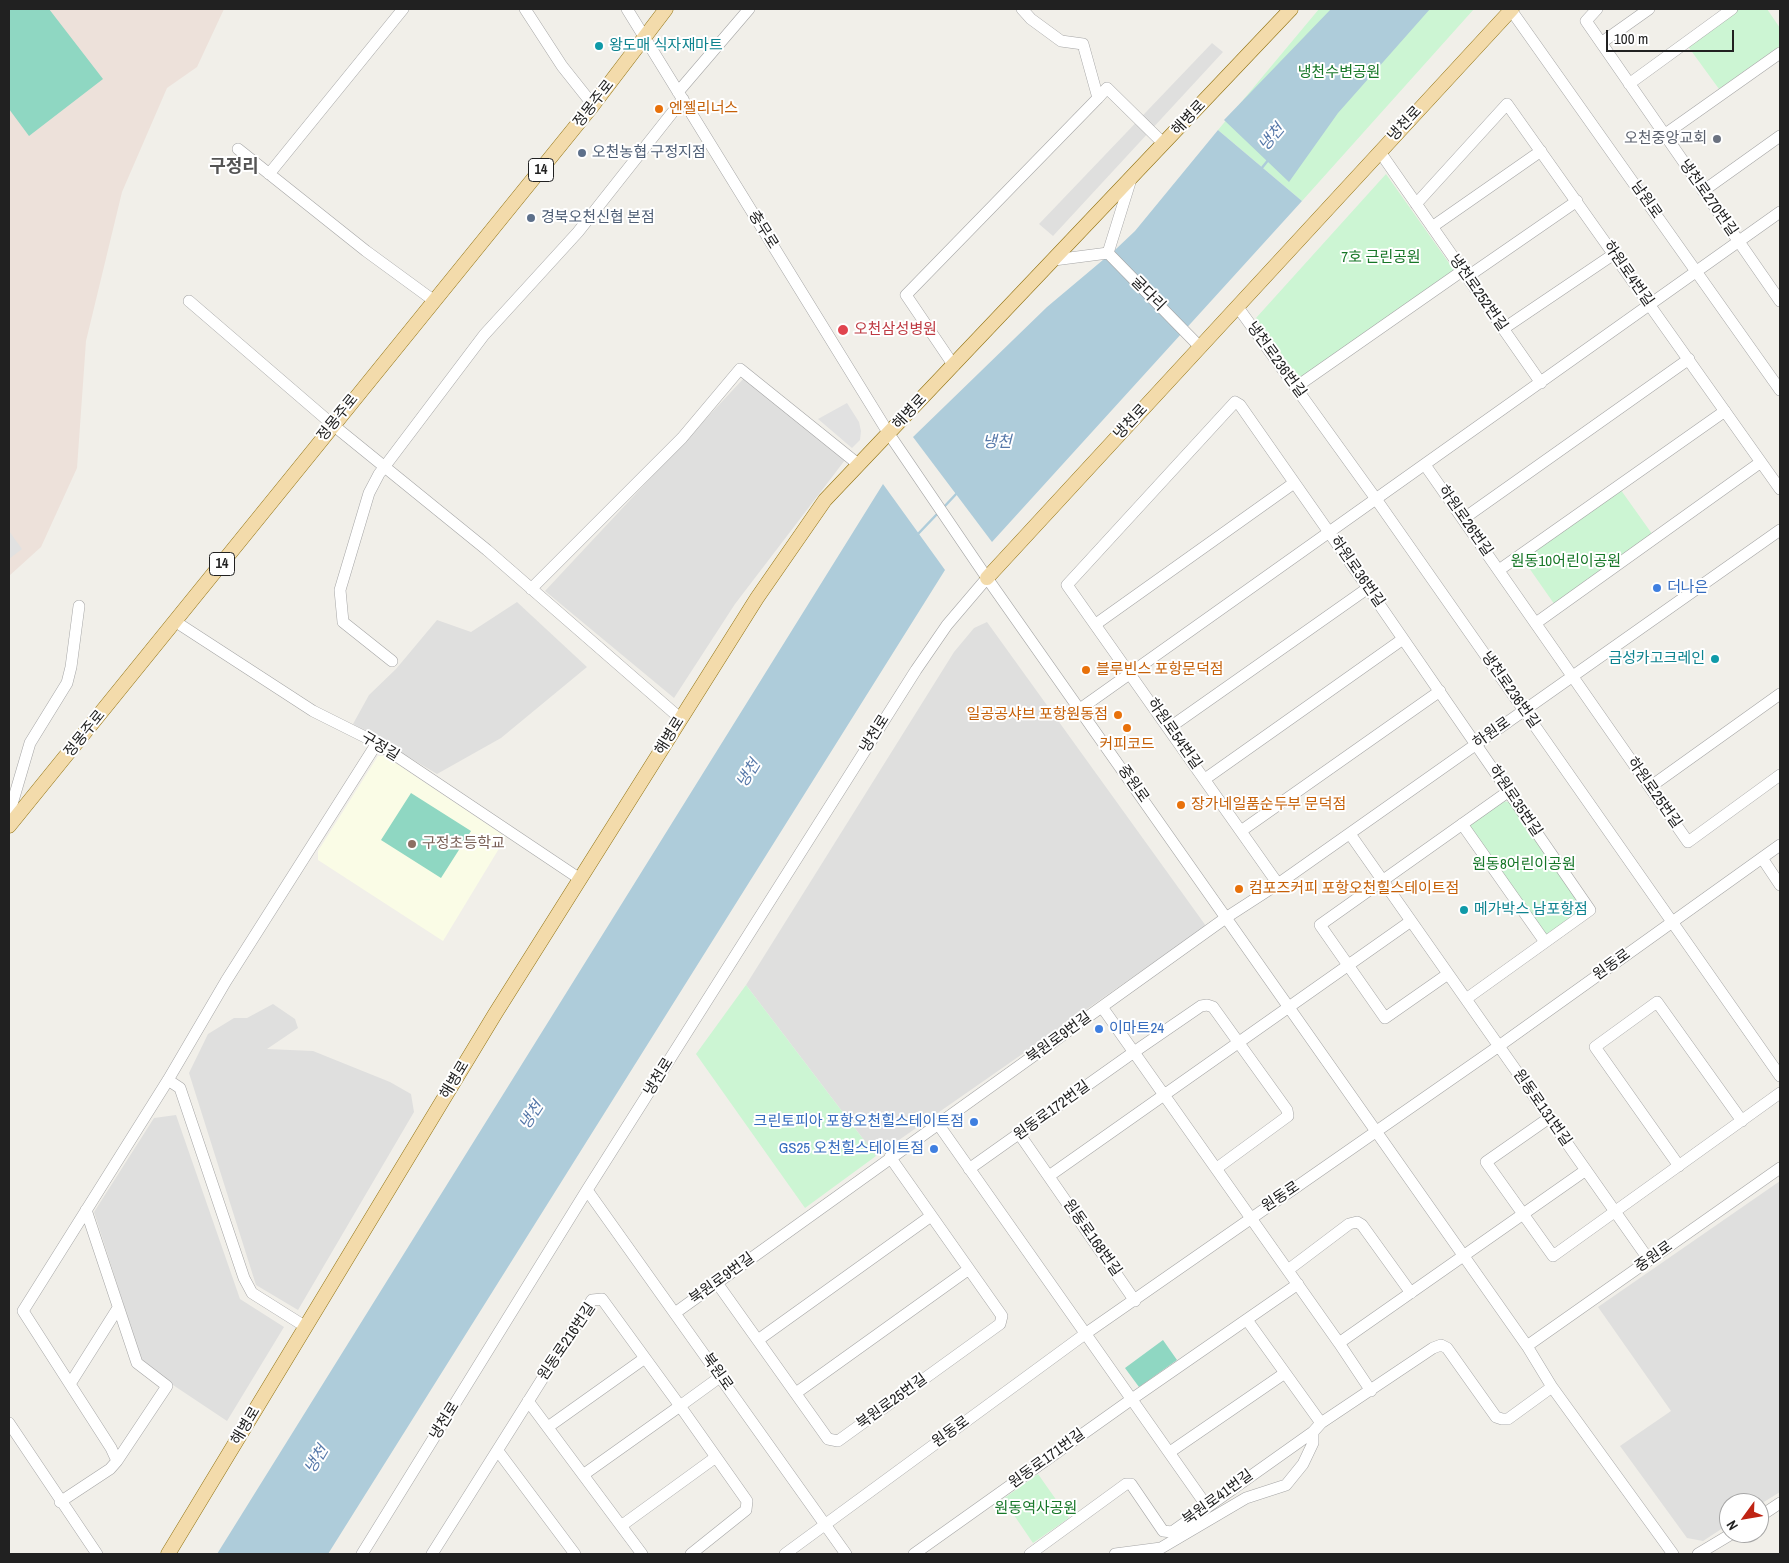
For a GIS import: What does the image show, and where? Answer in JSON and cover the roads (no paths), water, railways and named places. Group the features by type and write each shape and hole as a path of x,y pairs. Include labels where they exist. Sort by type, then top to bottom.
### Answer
{"main road":[{"name":"정몽주로","path":"12,822 176,622 433,300 593,105 666,9"},
{"name":"해병로","path":"168,1554 495,1014 757,598 825,500 954,366 1290,9"},
{"name":"냉천로","path":"987,578 1511,9"}],"street":[{"path":"269,174 403,9"},
{"path":"525,9 562,66 593,105"},
{"name":"충무로","path":"627,9 889,434 977,562"},
{"path":"392,661 343,622 340,590 369,493 384,467 484,335 578,232 749,9"},
{"path":"1022,9 1031,19 1062,41 1083,44 1098,98"},
{"name":"남원로","path":"1511,9 1780,390"},
{"name":"냉천로270번길","path":"1597,9 1586,21 1703,191 1779,296"},
{"path":"1601,43 1649,9"},
{"path":"1629,84 1732,9"},
{"path":"1664,135 1780,52"},
{"path":"954,366 906,295 1107,88 1164,144"},
{"name":"하원로4번길","path":"1416,204 1507,104 1780,489"},
{"path":"1703,191 1780,136"},
{"path":"238,149 366,251 433,300"},
{"path":"1432,227 1541,151"},
{"name":"냉천로252번길","path":"1380,152 1541,383"},
{"path":"1054,260 1108,254 1131,179"},
{"path":"1296,387 1577,201"},
{"path":"1080,709 1697,273 1780,212"},
{"name":"굴다리","path":"1108,254 1200,347"},
{"path":"1503,329 1614,254"},
{"path":"188,301 333,425 531,589 681,719"},
{"name":"냉천로236번길","path":"1238,306 1376,499 1780,1076"},
{"path":"1463,519 1689,359"},
{"path":"531,589 682,438 740,370 858,464"},
{"name":"하원로36번길","path":"1068,585 1235,402 1240,405 1477,744"},
{"path":"1499,570 1725,411"},
{"path":"1536,623 1761,462"},
{"name":"하원로26번길","path":"1425,465 1573,676"},
{"path":"1096,624 1294,482"},
{"name":"하원로","path":"1227,917 1350,834 1780,530"},
{"name":"중원로","path":"977,562 1528,1346 1552,1387 1673,1554"},
{"name":"냉천로","path":"362,1554 588,1190 921,662 948,625 987,578"},
{"name":"하원로54번길","path":"1068,585 1278,884"},
{"path":"1169,728 1368,588"},
{"path":"12,822 10,810 30,743 67,683 79,606"},
{"name":"구정길","path":"176,622 313,711 377,743 580,879"},
{"path":"1205,779 1403,639"},
{"name":"하원로25번길","path":"1573,676 1688,842 1780,775"},
{"path":"1241,831 1440,691"},
{"path":"1650,787 1780,694"},
{"path":"117,1462 111,1448 23,1311 168,1080 226,981 377,743"},
{"name":"하원로35번길","path":"1477,744 1590,910 1545,942"},
{"path":"1448,974 1385,1018 1320,925 1509,791"},
{"path":"1462,824 1545,942 1466,999"},
{"name":"원동로131번길","path":"1350,834 1649,1260"},
{"name":"원동로","path":"785,1554 1085,1334 1499,1046 1780,846"},
{"path":"1762,858 1780,885"},
{"name":"북원로9번길","path":"675,1313 1227,917"},
{"path":"1049,1176 1411,921"},
{"path":"1679,1166 1595,1047 1657,1002 1742,1121"},
{"name":"원동로172번길","path":"970,1169 1201,1006 1213,1007 1238,1042"},
{"path":"1102,1007 1298,1284 1371,1391"},
{"path":"1216,1168 1288,1116 1287,1110 1238,1042"},
{"path":"168,1080 180,1088 244,1278 252,1293 306,1327"},
{"path":"1549,1118 1486,1162 1553,1256 1780,1093"},
{"path":"938,1124 1170,1452 1206,1506"},
{"name":"원동로168번길","path":"1020,1135 1135,1301"},
{"path":"796,1393 969,1269 890,1157"},
{"name":"중원로","path":"1528,1346 1780,1168"},
{"path":"1339,1343 1586,1170"},
{"name":"북원로","path":"588,1190 846,1554"},
{"path":"60,1502 110,1469 117,1462 167,1386 137,1363 86,1210"},
{"path":"758,1340 931,1216"},
{"path":"1288,1270 1349,1224 1357,1222 1362,1225 1411,1293"},
{"name":"북원로25번길","path":"717,1283 828,1439 838,1442 1000,1324 1002,1316 969,1269"},
{"name":"원동로171번길","path":"914,1554 1298,1284"},
{"name":"원동로216번길","path":"432,1554 592,1300 602,1299 747,1501 746,1510 691,1554"},
{"path":"70,1384 118,1308"},
{"path":"1115,1554 1161,1548 1246,1498 1286,1485 1303,1464 1317,1428 1285,1373 1247,1320"},
{"name":"북원로41번길","path":"1030,1554 1126,1484 1130,1484 1163,1532 1168,1533 1317,1428 1440,1345 1447,1348 1496,1417 1508,1419 1552,1387"},
{"path":"548,1427 645,1358"},
{"path":"1170,1452 1285,1373"},
{"path":"583,1474 720,1377"},
{"path":"528,1401 642,1554"},
{"path":"9,1424 97,1554"},
{"path":"498,1451 575,1554"},
{"path":"621,1526 716,1457"},
{"path":"1769,1510 1780,1503"},
{"path":"1698,1554 1719,1541"}],"water":[{"name":"냉천수변공원","path":"1331,9 1430,9 1338,113 1289,182 1224,120"},
{"name":"냉천","path":"1218,130 1302,201 992,542 913,437 1047,307 1135,231"},
{"path":"883,484 945,570 328,1554 217,1554"}],"waterway":[{"name":"냉천","path":"1261,169 1269,159"},
{"name":"냉천","path":"943,508 958,492"},
{"name":"냉천","path":"917,535 939,512"}],"place":[{"name":"왕도매 식자재마트","path":"599,46"},
{"name":"엔젤리너스","path":"659,109"},
{"name":"오천중앙교회","path":"1717,139"},
{"name":"오천농협 구정지점","path":"582,153"},
{"name":"경북오천신협 본점","path":"531,218"},
{"name":"오천삼성병원","path":"843,330"},
{"name":"더나은","path":"1657,588"},
{"name":"금성카고크레인","path":"1715,659"},
{"name":"블루빈스 포항문덕점","path":"1086,670"},
{"name":"일공공샤브 포항원동점","path":"1118,715"},
{"name":"커피코드","path":"1127,728"},
{"name":"장가네일품순두부 문덕점","path":"1181,805"},
{"name":"구정초등학교","path":"412,844"},
{"name":"컴포즈커피 포항오천힐스테이트점","path":"1239,889"},
{"name":"메가박스 남포항점","path":"1464,910"},
{"name":"이마트24","path":"1099,1029"},
{"name":"크린토피아 포항오천힐스테이트점","path":"974,1122"},
{"name":"GS25 오천힐스테이트점","path":"934,1149"}],"district":[{"name":"구정리","path":"234,167"}],"park label":[{"name":"7호 근린공원","path":"1381,258"},
{"name":"원동10어린이공원","path":"1566,562"},
{"name":"원동8어린이공원","path":"1524,865"},
{"name":"원동역사공원","path":"1036,1509"}]}
